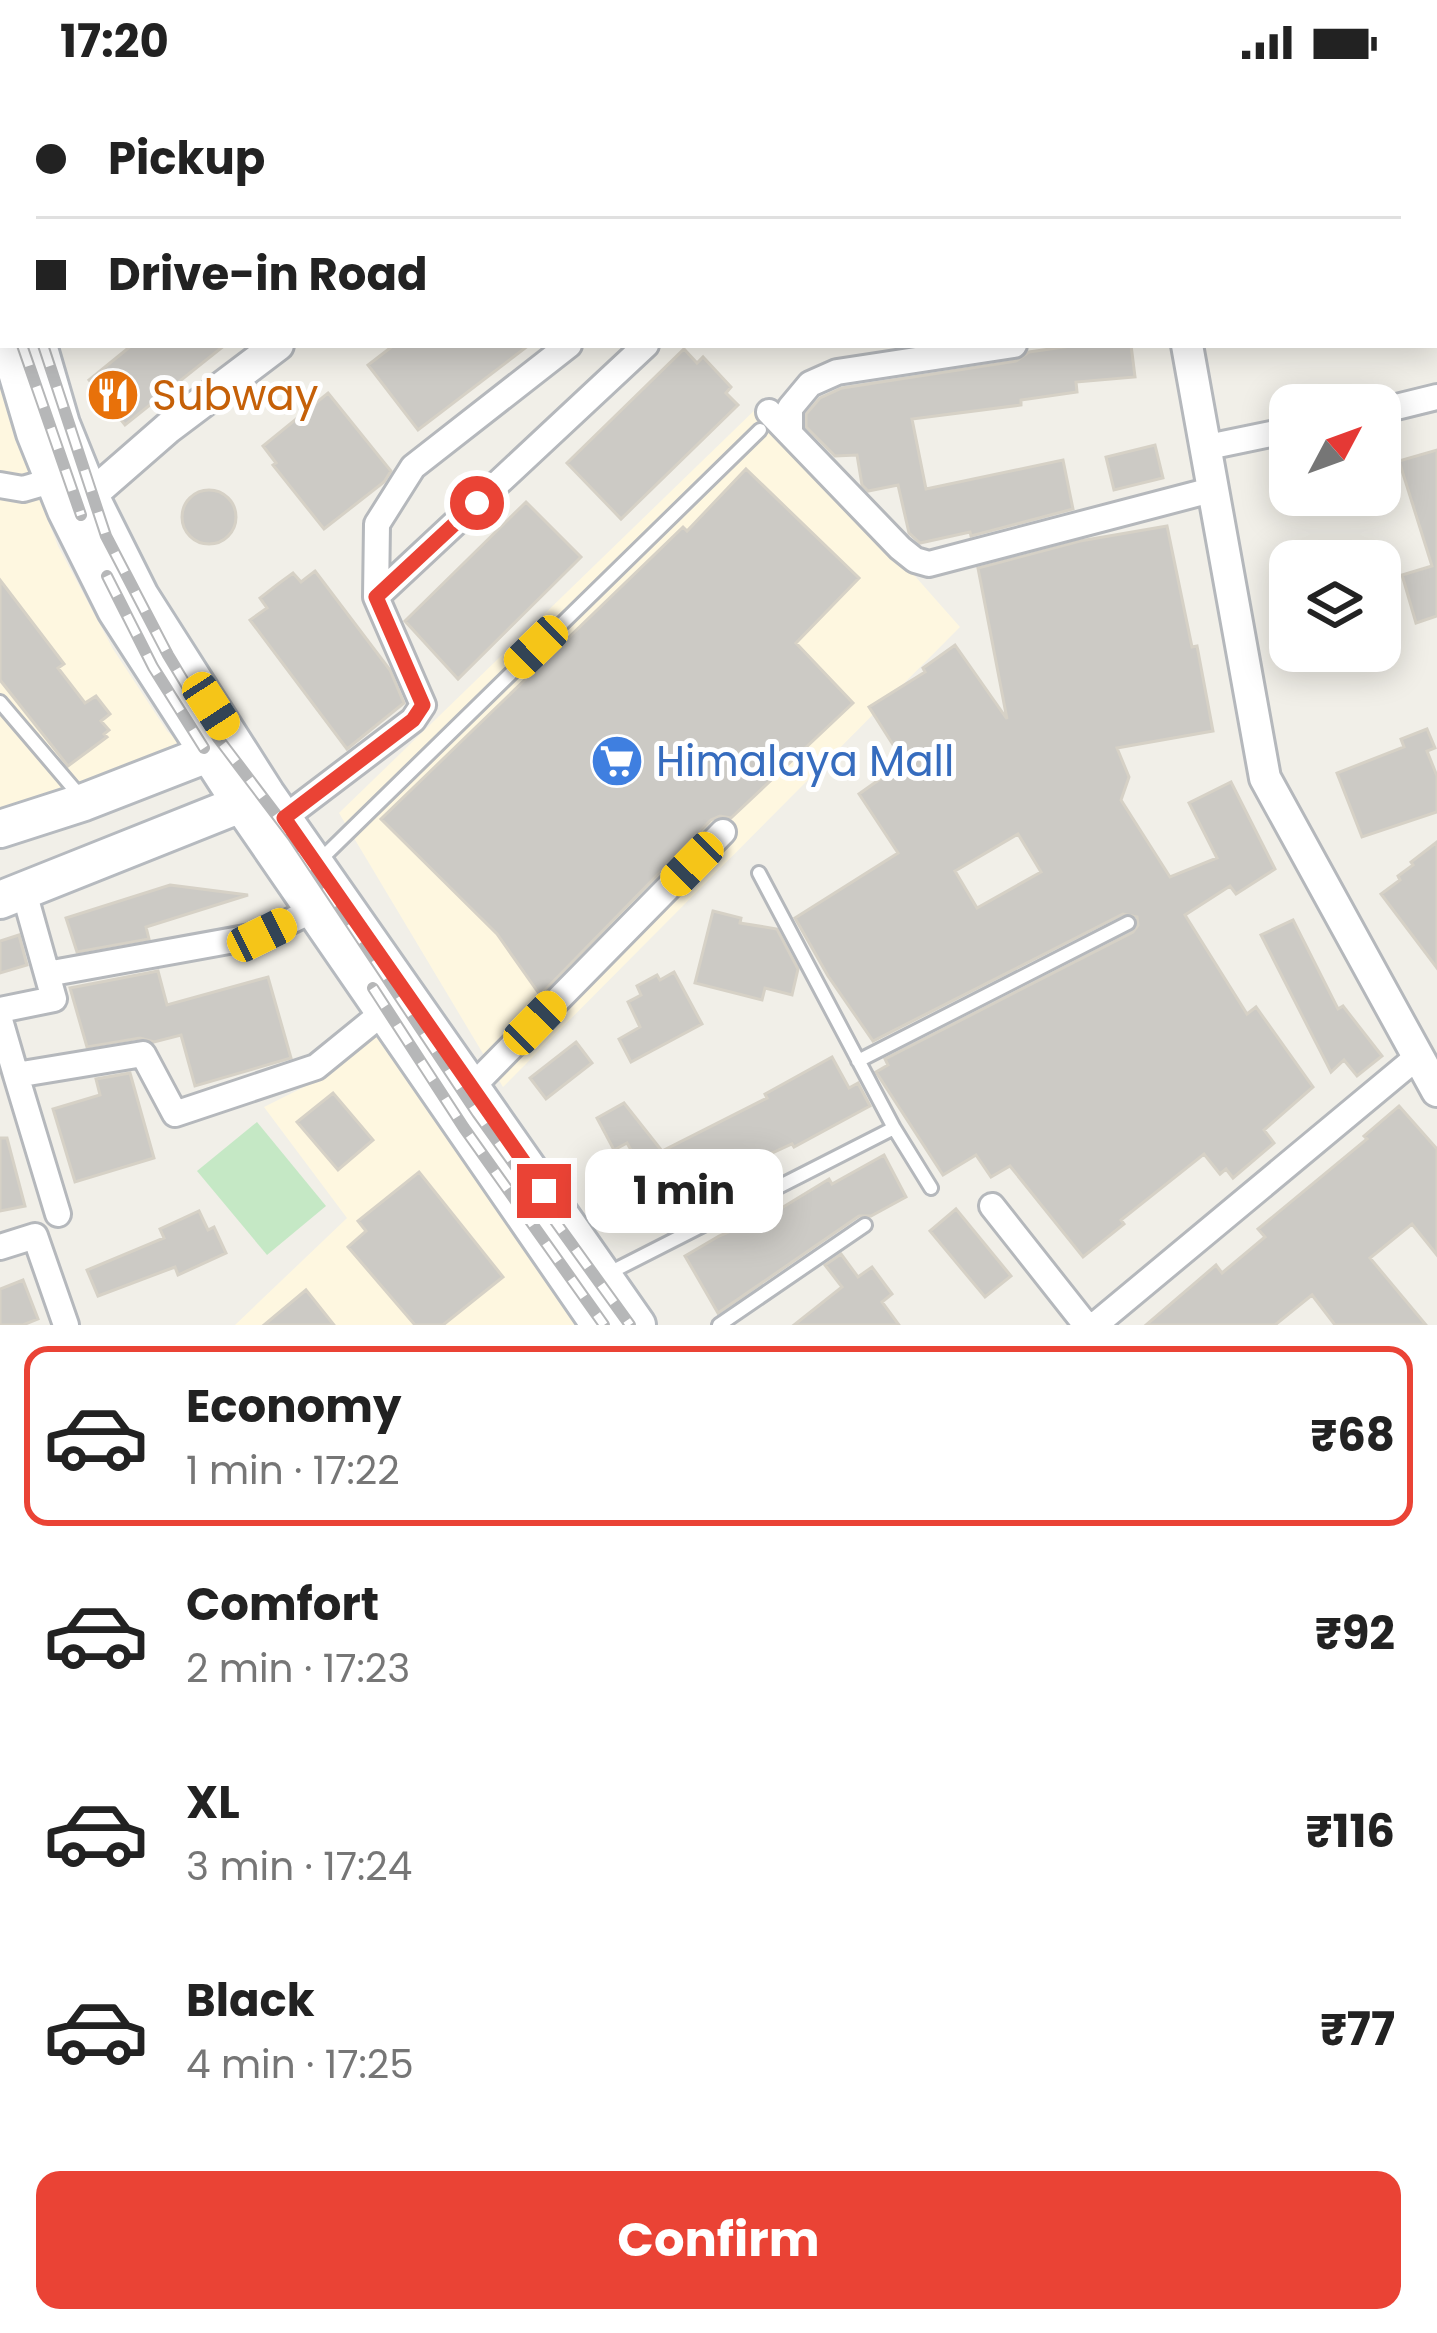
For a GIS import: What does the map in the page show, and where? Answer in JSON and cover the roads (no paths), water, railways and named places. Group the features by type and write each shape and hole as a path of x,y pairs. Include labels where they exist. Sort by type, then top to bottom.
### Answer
{"main road":[{"path":"10,348 54,480 116,610 264,806 316,863 637,1325"},
{"path":"39,348 91,496 221,748"},
{"path":"0,829 85,802 221,748"},
{"path":"12,896 264,806"},
{"path":"264,806 315,909 600,1325"}],"street":[{"path":"91,496 168,428 274,348"},
{"path":"264,806 413,720 423,705 376,597 377,524 413,467 565,348"},
{"path":"376,597 643,348"},
{"path":"790,433 790,408 810,384 837,372 994,348"},
{"path":"992,1206 1090,1325 1430,1076 1265,778 1188,348"},
{"path":"1401,406 1437,397"},
{"path":"764,421 790,433 900,548 929,564 1215,489"},
{"path":"1208,448 1269,435"},
{"path":"0,485 23,489 54,480"},
{"path":"472,1087 723,832"},
{"path":"0,1010 54,998 12,896"},
{"path":"47,974 262,935 315,909"},
{"path":"16,1075 143,1054 176,1114 316,1067 386,1010"},
{"path":"0,1020 58,1214"},
{"path":"0,1247 35,1236 66,1325"}],"lane":[{"path":"316,863 764,421"},
{"path":"0,702 85,802"},
{"path":"759,873 893,1128 931,1188"},
{"path":"858,1061 1128,922"},
{"path":"603,1276 893,1128"},
{"path":"719,1325 865,1226"}],"railway":[{"path":"23,348 81,515"},
{"path":"44,348 106,536 168,655 218,738 293,837 477,1113 630,1325"},
{"path":"107,576 153,667 204,748"},
{"path":"373,988 464,1128 604,1325"}],"place":[{"name":"Subway","path":"113,395"},
{"name":"Himalaya Mall","path":"617,761"}]}
